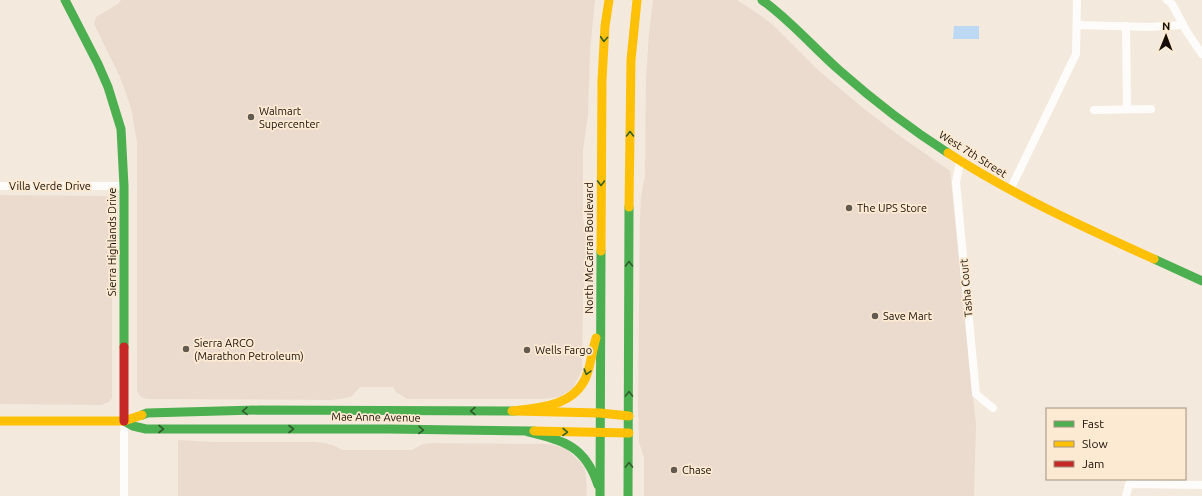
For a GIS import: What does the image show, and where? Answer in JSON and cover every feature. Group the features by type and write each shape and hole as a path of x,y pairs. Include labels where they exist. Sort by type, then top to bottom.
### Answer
{"main road":[{"name":"Sierra Highlands Drive","path":"65,0 98,64 108,87 121,129 124,186 124,421"},
{"name":"North McCarran Boulevard","path":"600,496 600,321 603,68 605,26 609,0"},
{"path":"628,496 630,94 631,60 637,0"},
{"name":"West 7th Street","path":"762,0 787,20 834,65 880,104 910,127 960,161 1054,213 1202,281"},
{"path":"512,411 539,408 556,404 566,400 577,391 586,377 600,321"},
{"name":"Mae Anne Avenue","path":"0,421 124,421 147,413 260,410 512,411 600,413 629,416"},
{"name":"Mae Anne Avenue","path":"124,421 133,426 146,429 389,429 629,433"},
{"path":"528,432 565,443 576,449 590,466 600,489 600,496"}],"street":[{"path":"1010,190 1076,54 1077,0"},
{"path":"1167,0 1172,4 1183,25 1202,54"},
{"path":"1076,25 1183,25"},
{"path":"1126,26 1127,109"},
{"path":"1094,110 1151,109"},
{"name":"Tasha Court","path":"960,161 956,182 976,394 993,408"},
{"name":"Villa Verde Drive","path":"0,186 124,186"},
{"name":"Sierra Highlands Drive","path":"124,421 124,496"},
{"path":"1126,496 1129,484 1202,485"}],"shaded area":[{"path":"121,0 595,0 590,51 588,115 583,149 583,218 588,253 583,294 582,370 573,388 561,396 541,399 407,399 396,392 393,387 360,387 352,396 332,400 147,399 140,396 137,390 137,142 131,108 126,93 119,75 94,24 96,17 118,4"},
{"path":"653,0 737,0 773,25 818,70 863,108 950,171 976,425 974,496 644,496 644,457 639,442 638,407 640,217 641,197 645,176 646,78"},
{"path":"0,195 105,196 110,198 112,203 112,398 109,402 101,405 0,404"},
{"path":"178,440 214,442 314,442 333,445 342,450 412,450 423,444 431,443 549,444 567,449 581,463 585,469 587,496 178,496"}],"water":[{"path":"954,26 979,26 979,39 953,39"}],"traffic: fast":[{"path":"65,0 98,64 108,87 121,129 124,186 124,347"},
{"path":"762,0 782,16 829,61 865,92 905,124 948,153"},
{"path":"628,496 629,207"},
{"path":"600,496 601,251"},
{"path":"1154,259 1202,281"},
{"path":"142,415 147,413 260,410 515,411"},
{"path":"124,421 133,426 146,429 389,429 534,431"},
{"path":"528,432 563,442 580,453 593,472 598,485"}],"traffic: slow":[{"path":"601,251 602,80 605,26 609,0"},
{"path":"629,207 631,60 637,0"},
{"path":"948,153 1023,197 1154,259"},
{"path":"512,411 555,404 573,394 580,387 586,377 596,338"},
{"path":"515,411 600,413 629,416"},
{"path":"0,421 124,421 142,415"},
{"path":"534,431 629,433"}],"traffic: jam":[{"path":"124,347 124,421"}],"place":[{"name":"Walmart Supercenter","path":"251,117"},
{"name":"The UPS Store","path":"849,208"},
{"name":"Save Mart","path":"875,316"},
{"name":"Sierra ARCO (Marathon Petroleum)","path":"186,349"},
{"name":"Wells Fargo","path":"527,350"},
{"name":"Chase","path":"674,470"}]}
